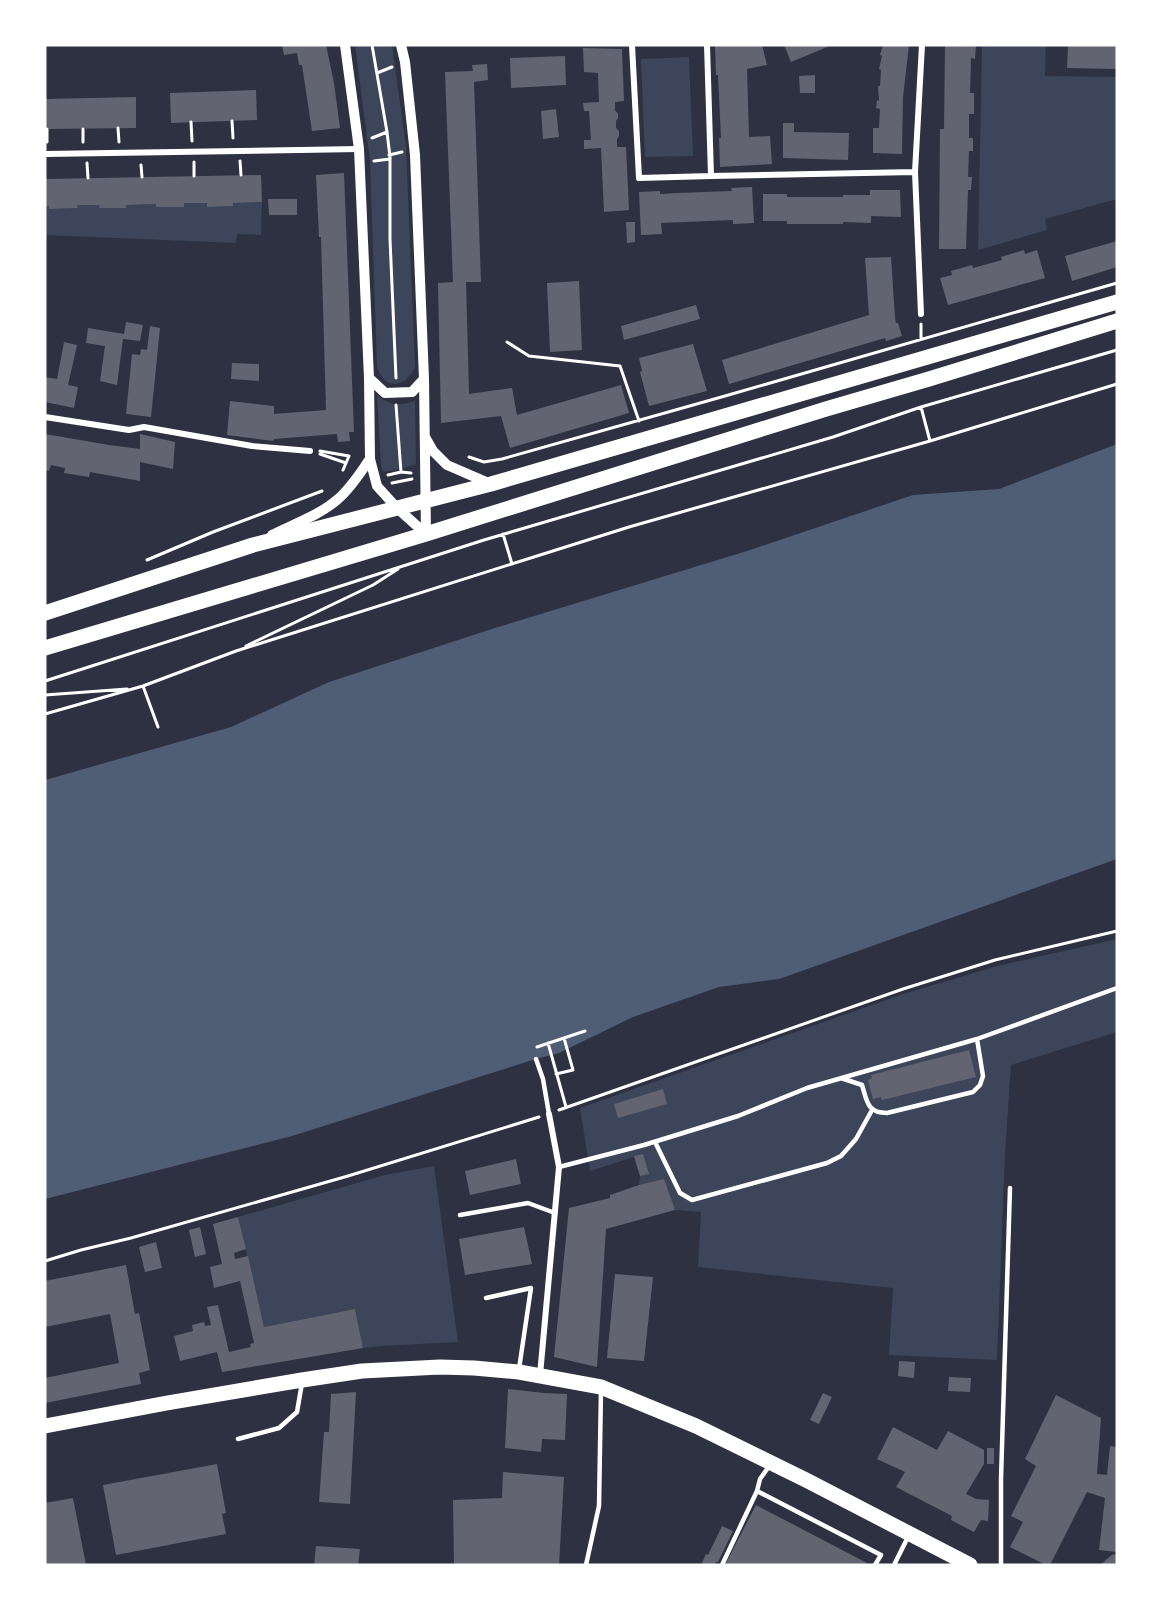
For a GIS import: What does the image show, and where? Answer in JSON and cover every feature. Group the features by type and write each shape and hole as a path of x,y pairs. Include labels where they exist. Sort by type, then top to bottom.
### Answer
{"main road":[{"path":"45,613 253,544 491,484 1117,302"},
{"path":"45,648 426,534 1117,321"},
{"path":"45,1426 159,1404 362,1371 440,1367 540,1375 602,1387 696,1426 970,1565"}],"street":[{"path":"345,45 359,149 369,378 370,459 379,486 397,508 426,534"},
{"path":"401,45 405,62 415,154 424,379 426,534"},
{"path":"632,45 639,178 915,172"},
{"path":"707,45 711,176"},
{"path":"921,314 915,172 922,45"},
{"path":"45,154 359,149"},
{"path":"369,378 385,393 412,392 424,379"},
{"path":"45,417 129,430 144,427 252,446 310,452"},
{"path":"424,437 447,465 491,484"},
{"path":"253,544 337,500 355,482 370,459"},
{"path":"540,1375 559,1167 549,1114"}],"lane":[{"path":"559,1167 655,1142 738,1116 807,1088 977,1039 1117,988"},
{"path":"839,1078 862,1085 868,1105 879,1113 973,1092 980,1085 983,1076 977,1039"},
{"path":"536,1059 543,1079 549,1114"},
{"path":"655,1142 680,1193 692,1200 827,1163 841,1156 856,1139 872,1110"},
{"path":"1001,1565 1001,1479 1010,1188"},
{"path":"460,1215 528,1203 555,1213"},
{"path":"486,1298 531,1288 519,1372"},
{"path":"238,1439 279,1428 297,1412 302,1380"},
{"path":"586,1565 599,1506 602,1387"},
{"path":"722,1565 757,1491 760,1479 771,1463"},
{"path":"757,1491 881,1555 875,1565"},
{"path":"894,1565 910,1533"}],"path":[{"path":"372,45 390,159 390,239 396,384"},
{"path":"377,73 395,66"},
{"path":"232,121 233,143"},
{"path":"191,122 192,143"},
{"path":"118,128 119,144"},
{"path":"47,129 47,144"},
{"path":"83,129 83,144"},
{"path":"367,140 387,132"},
{"path":"240,159 241,175"},
{"path":"370,161 390,159"},
{"path":"141,160 142,177"},
{"path":"194,160 194,176"},
{"path":"87,162 88,178"},
{"path":"447,465 456,450 463,455 484,462 502,459 1117,283"},
{"path":"921,314 922,359"},
{"path":"507,342 529,356 620,366 639,421"},
{"path":"45,681 503,534 833,437 921,407 1117,350"},
{"path":"45,714 142,686 236,651 629,527 930,441 1117,384"},
{"path":"396,406 401,472"},
{"path":"921,407 930,441"},
{"path":"326,451 349,456 341,474"},
{"path":"310,452 346,463"},
{"path":"413,473 415,479 379,486 384,477 389,474 413,473"},
{"path":"138,564 213,532 327,489"},
{"path":"503,534 512,564"},
{"path":"393,543 404,565"},
{"path":"236,651 373,585 404,565"},
{"path":"142,686 158,727"},
{"path":"45,695 133,688"},
{"path":"45,1261 348,1176 549,1114 903,989 995,960 1117,931"},
{"path":"537,1047 585,1031"},
{"path":"543,1079 573,1070 564,1038"},
{"path":"548,1043 566,1107"}],"shaded area":[{"path":"355,45 392,45 406,146 415,368 401,383 395,384 385,380 377,367 370,161"},
{"path":"982,45 1046,45 1045,76 1117,77 1117,199 1045,219 1047,230 978,250"},
{"path":"689,57 693,156 645,157 641,59"},
{"path":"262,202 261,235 237,234 236,243 45,235 45,206 49,206 50,209 77,208 77,205 100,205 100,208 126,208 126,205 156,204 157,207 184,207 184,203 207,203 207,207"},
{"path":"377,395 395,404 415,401 416,464 383,472"},
{"path":"1117,444 1117,859 779,979 719,987 633,1017 559,1053 292,1136 45,1199 45,780 231,727 329,682 495,628 747,551 913,495 999,489"},
{"path":"1117,939 1117,1032 1011,1065 997,1360 889,1355 893,1288 698,1267 701,1212 675,1210 639,1185 640,1176 634,1157 590,1171 580,1108 903,994 997,966"},
{"path":"434,1166 458,1342 363,1348 355,1309 264,1327 238,1217 385,1175"}],"building":[{"path":"282,45 326,45 340,128 312,131 302,65 299,65 297,53 284,55"},
{"path":"715,45 762,45 767,65 747,69 749,137 770,136 772,164 720,167 719,138 721,138"},
{"path":"784,45 832,45 791,62"},
{"path":"883,45 909,45 903,97 902,154 873,153 873,128 879,128 880,109 876,108 877,100 879,101 878,86 880,86 881,70 879,69 882,56 880,55"},
{"path":"945,45 976,45 975,59 971,58 970,93 974,93 974,114 969,114 969,138 973,138 973,151 969,151 968,177 972,177 971,190 968,190 966,249 939,249 940,129 944,129"},
{"path":"1068,45 1117,45 1117,69 1067,68"},
{"path":"583,48 622,49 624,101 615,102 615,111 618,113 616,128 619,131 617,147 626,147 629,210 604,212 601,148 584,149 584,140 591,140 589,111 584,111 583,103 599,102 598,73 584,72"},
{"path":"565,56 566,85 511,88 510,58"},
{"path":"487,64 488,80 474,82 481,282 466,282 469,394 512,388 517,415 621,385 629,413 510,448 501,416 441,423 438,283 453,282 445,72 473,71 472,65"},
{"path":"815,75 815,93 800,93 799,76"},
{"path":"256,90 257,120 171,123 170,93"},
{"path":"136,97 136,128 45,129 45,99"},
{"path":"556,109 559,137 543,139 541,111"},
{"path":"783,123 794,123 794,132 849,133 848,160 783,158"},
{"path":"344,173 354,432 349,432 350,441 338,442 337,434 274,439 273,441 227,435 230,401 274,406 274,414 326,410 321,237 319,237 316,175"},
{"path":"261,175 262,202 207,207 207,203 184,203 184,207 156,207 156,204 126,205 126,208 99,208 100,205 77,205 78,208 49,209 49,206 45,206 45,179"},
{"path":"752,187 754,223 733,224 733,220 661,223 662,234 641,235 639,192 660,191 660,194 732,191 731,188"},
{"path":"870,190 900,190 901,217 871,216 871,223 843,222 843,224 787,224 787,221 763,221 763,194 787,194 787,197 843,197 843,195 870,195"},
{"path":"268,199 297,199 297,215 269,215"},
{"path":"626,222 635,222 635,242 627,243"},
{"path":"1117,241 1117,267 1072,281 1065,256"},
{"path":"1024,250 1025,254 1037,250 1045,278 948,305 940,278 952,275 951,271 1002,260 1001,257"},
{"path":"891,257 895,318 902,336 886,341 885,338 729,384 722,360 869,315 865,258"},
{"path":"579,281 582,350 550,352 547,283"},
{"path":"696,305 700,319 624,340 621,326"},
{"path":"126,322 143,325 140,341 123,339 117,385 100,381 105,346 86,343 88,328 124,334"},
{"path":"150,326 160,328 151,417 126,414 132,354 140,355 141,349 147,350"},
{"path":"64,342 77,345 68,385 78,387 74,408 45,402 45,377 57,379"},
{"path":"693,344 707,391 649,406 640,372 642,371 639,358"},
{"path":"232,363 259,364 259,381 231,379"},
{"path":"45,434 140,449 140,434 175,442 173,469 140,462 140,481 90,472 89,477 64,473 65,468 51,465 49,471 45,470"},
{"path":"969,1050 976,1077 882,1100 881,1097 873,1099 868,1080 872,1078 871,1075"},
{"path":"663,1089 667,1104 618,1118 614,1104"},
{"path":"643,1154 649,1174 640,1176 634,1156"},
{"path":"516,1159 521,1184 470,1195 465,1171"},
{"path":"664,1179 675,1210 606,1229 597,1367 554,1357 569,1208 610,1198 610,1195"},
{"path":"238,1217 246,1249 234,1253 235,1259 248,1256 264,1327 355,1309 363,1348 222,1372 217,1352 180,1361 174,1336 193,1331 192,1325 204,1322 205,1326 211,1325 207,1307 218,1305 229,1352 251,1347 250,1344 254,1343 240,1281 214,1288 210,1267 222,1264 213,1224"},
{"path":"200,1227 206,1254 195,1257 189,1230"},
{"path":"524,1227 532,1264 465,1275 459,1239"},
{"path":"156,1242 162,1268 145,1272 139,1247"},
{"path":"126,1265 135,1314 139,1313 150,1370 139,1373 141,1384 45,1403 45,1378 119,1363 110,1314 45,1327 45,1281"},
{"path":"615,1274 653,1277 644,1361 607,1358"},
{"path":"899,1361 915,1362 914,1378 898,1376"},
{"path":"949,1377 971,1378 970,1392 948,1391"},
{"path":"508,1389 567,1394 565,1440 542,1439 541,1452 505,1448"},
{"path":"356,1392 350,1504 319,1502 324,1432 329,1432 331,1394"},
{"path":"823,1393 832,1397 819,1424 810,1420"},
{"path":"1056,1395 1101,1418 1097,1474 1107,1475 1110,1446 1117,1447 1117,1552 1099,1550 1105,1498 1087,1492 1050,1565 1046,1565 1010,1547 1023,1522 1011,1516 1036,1466 1025,1459"},
{"path":"893,1427 937,1450 948,1431 984,1450 984,1464 966,1494 976,1499 989,1500 988,1521 981,1520 974,1532 951,1520 952,1516 896,1487 905,1472 877,1459"},
{"path":"987,1448 994,1448 994,1464 987,1464"},
{"path":"217,1464 226,1513 222,1514 226,1534 116,1555 103,1485"},
{"path":"503,1472 564,1477 559,1565 454,1565 453,1500 502,1498"},
{"path":"73,1498 86,1565 45,1565 45,1503"},
{"path":"756,1505 867,1563 866,1565 725,1565"},
{"path":"722,1526 733,1531 718,1562 715,1565 701,1565 706,1554 708,1555"},
{"path":"316,1546 360,1549 358,1565 314,1565"},
{"path":"1113,1554 1117,1555 1117,1565 1100,1565"}]}
